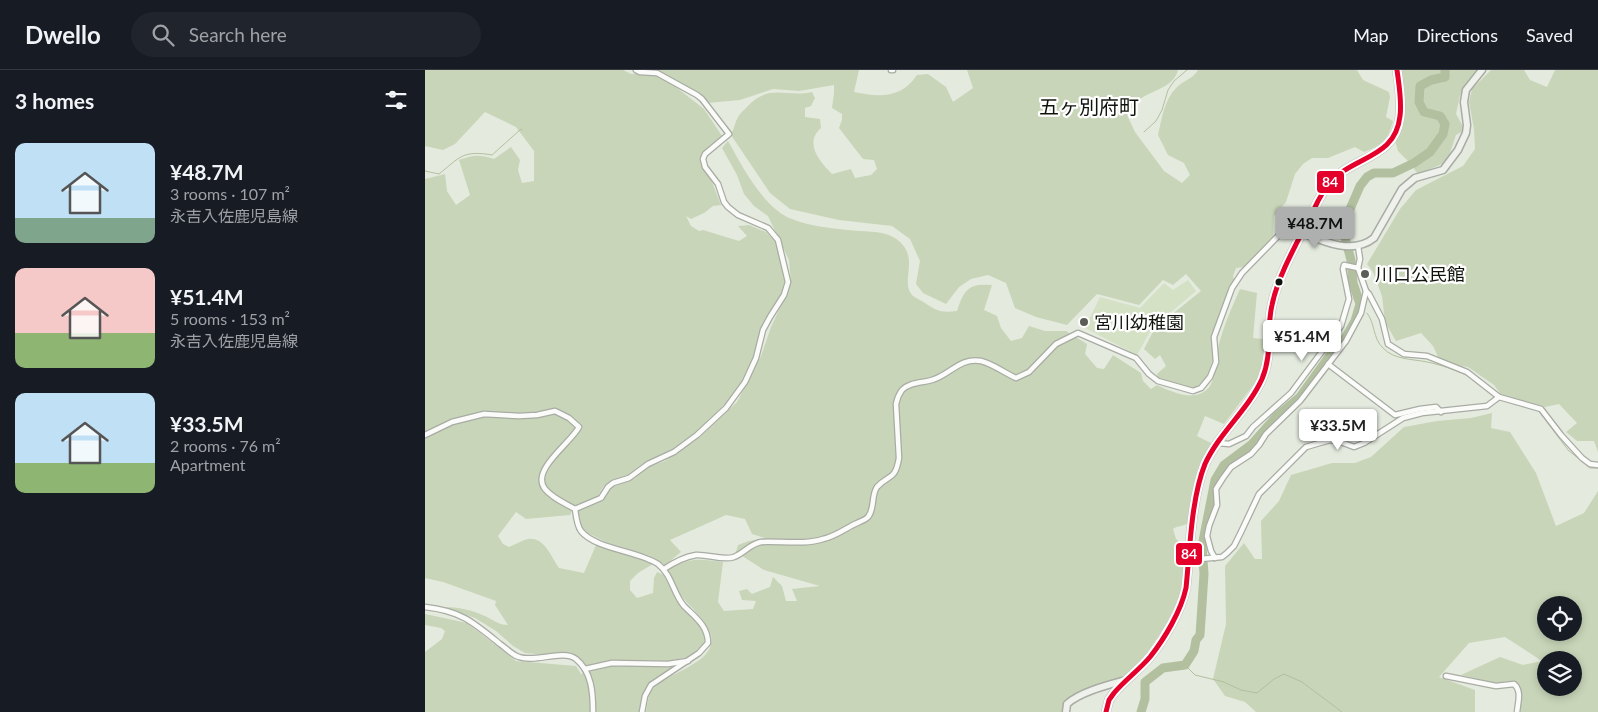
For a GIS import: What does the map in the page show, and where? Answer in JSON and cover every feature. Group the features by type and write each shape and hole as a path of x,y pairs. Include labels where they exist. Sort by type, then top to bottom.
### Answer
{"main road":[{"path":"1106,712 1109,700 1149,657 1177,613 1186,588 1192,560 1193,526 1205,464 1255,391 1261,379 1269,353 1271,306 1276,290 1324,190 1331,181 1348,168 1382,150 1395,134 1400,116 1397,70"}],"street":[{"path":"575,509 601,498 608,486 613,483 629,478 648,464 674,452 697,435 726,408 745,382 756,358 763,330 769,317 784,295 788,282 778,240 767,228 738,215 728,207 724,202 718,184 705,167 703,159 705,154 729,134 697,95 657,73 636,70"},
{"path":"663,569 695,555 735,557 754,543 813,542 822,540 867,518 872,508 875,490 895,474 898,466 896,404 902,390 909,385 932,380 957,364 970,360 981,361 1016,378 1029,372 1056,344 1078,333 1136,358 1149,374 1158,381 1193,391 1198,390 1205,384 1215,362 1214,337 1232,288 1241,273 1283,232 1293,230 1336,245 1351,247 1369,242 1378,232 1397,196 1409,182 1421,176 1438,172 1447,166 1458,150 1466,133 1467,125 1464,102 1466,90 1482,70"},
{"path":"1358,246 1360,259 1356,268 1381,319 1386,339 1393,348 1404,354 1427,356 1467,372 1499,397 1541,409 1582,458 1590,464 1598,465"},
{"path":"1218,443 1229,444 1246,436 1253,427 1291,393 1341,326 1349,299 1344,278 1344,265 1356,268"},
{"path":"1213,558 1207,536 1217,505 1217,489 1223,478 1231,467 1251,454 1266,434 1300,401 1347,341 1361,313 1366,291"},
{"path":"1328,364 1395,415 1436,407 1441,412"},
{"path":"1192,560 1222,557 1233,546 1259,494 1306,447 1330,440 1354,447 1364,443 1403,418 1422,413 1487,406 1499,397"},
{"path":"425,435 452,422 475,415 519,416 559,412 579,427 574,436 549,462 545,469 542,482 546,490 575,509 579,529 583,533 608,545 645,558 663,569 682,604 705,629 708,639 706,646 699,654 651,685 645,696 642,712"},
{"path":"425,607 463,616 516,656 534,659 555,655 575,658 585,669 592,688 593,712"},
{"path":"585,669 612,663 668,664 689,660"},
{"path":"1446,676 1496,686 1514,684 1519,692 1517,712"},
{"path":"1066,712 1067,704 1072,700 1106,685 1126,680"}],"green space":[{"path":"425,70 623,70 631,74 653,73 667,80 704,109 722,136 703,152 700,160 712,182 721,205 713,206 691,219 686,216 691,226 699,231 703,230 739,241 747,236 738,226 749,225 766,232 776,242 785,280 781,297 766,317 753,357 738,389 722,407 697,432 673,449 642,464 627,475 610,481 603,487 596,499 574,506 570,515 526,519 516,512 498,536 503,544 509,547 528,539 539,541 547,549 559,568 584,573 596,545 653,564 638,573 630,581 630,590 637,598 653,593 654,578 657,572 664,575 677,601 702,629 705,638 704,644 688,657 668,661 610,661 587,667 577,658 525,653 475,618 444,607 460,608 508,625 495,605 496,601 443,582 425,578 425,179 445,174 447,191 456,205 470,195 459,160 476,156 494,159 511,147 520,160 518,170 522,183 534,181 534,151 516,127 485,112 455,144 443,150 425,146"},
{"path":"640,70 859,70 854,92 872,95 897,92 911,83 917,75 928,74 946,87 953,102 973,88 967,70 1178,70 1176,76 1168,84 1138,100 1127,115 1135,132 1164,171 1182,183 1190,175 1184,163 1168,155 1158,135 1169,98 1177,87 1198,70 1357,70 1363,80 1389,92 1390,97 1386,117 1393,121 1389,133 1375,147 1364,152 1355,147 1328,158 1312,158 1303,164 1295,174 1286,202 1274,216 1273,238 1243,267 1236,268 1233,276 1234,280 1213,337 1214,357 1205,380 1193,389 1158,379 1157,374 1166,366 1160,355 1155,359 1144,349 1155,328 1201,291 1186,274 1173,285 1163,280 1139,305 1097,294 1067,325 1036,317 1015,308 1006,283 988,275 971,279 959,287 946,304 923,293 916,284 920,261 910,239 892,226 839,220 790,209 770,193 731,135 740,114 762,95 777,92 812,92 815,98 811,106 805,108 805,117 820,119 821,128 814,140 815,152 818,158 832,174 851,169 855,178 871,175 877,169 874,160 863,159 839,128 842,114 832,108 834,85 799,91 773,89 740,100 707,103 702,97 660,71"},
{"path":"1399,70 1479,70 1460,95 1456,114 1465,130 1456,135 1447,162 1418,174 1398,151 1395,141 1404,121 1404,99"},
{"path":"1491,70 1524,70 1530,80 1547,87 1555,70 1598,70 1598,452 1594,441 1577,441 1566,432 1577,423 1559,404 1545,407 1502,396 1494,385 1468,367 1441,363 1433,346 1421,333 1396,341 1385,322 1382,296 1373,272 1367,264 1400,209 1416,190 1463,166 1475,149 1474,129 1469,102 1472,89"},
{"path":"728,141 763,197 782,214 812,225 883,233 893,237 902,244 907,251 909,259 909,289 913,296 933,308 947,312 957,311 968,289 977,285 992,285 984,310 997,316 1001,328 1011,341 1022,338 1029,326 1045,331 1066,331 1087,344 1085,354 1097,368 1104,369 1113,355 1141,373 1143,381 1151,389 1157,385 1184,395 1198,394 1205,391 1212,382 1221,337 1240,289 1257,293 1253,338 1263,339 1263,362 1257,380 1224,424 1205,416 1197,436 1211,443 1201,463 1195,482 1188,523 1173,529 1176,539 1186,547 1180,594 1157,639 1132,670 1119,679 1070,697 1063,702 1063,712 646,712 652,690 667,678 699,661 711,645 709,629 678,591 668,570 682,563 695,560 723,562 718,602 724,611 753,609 756,601 742,600 739,591 747,589 752,594 770,587 773,577 782,586 786,601 797,601 792,589 820,586 764,570 736,552 738,545 765,538 752,534 745,519 726,515 670,540 681,552 665,565 651,556 606,542 588,533 582,528 578,511 603,501 610,488 634,479 648,467 665,461 700,437 737,402 761,356 771,327 791,284 789,260 768,216 754,206 744,194 737,175 722,148"},
{"path":"1188,280 1196,291 1152,328 1137,355 1085,328 1100,297 1140,308 1164,283 1173,290"},
{"path":"1492,413 1491,428 1510,432 1536,473 1556,526 1584,513 1598,491 1598,712 1520,712 1521,687 1511,681 1496,683 1461,675 1500,657 1523,665 1537,662 1537,696 1582,696 1582,651 1537,651 1537,658 1505,637 1469,643 1439,677 1475,690 1475,712 1256,712 1245,702 1225,696 1213,679 1226,624 1225,566 1244,543 1255,559 1262,559 1261,521 1279,501 1291,475 1332,463 1355,463 1371,457 1404,427 1437,421 1471,418"},
{"path":"425,614 467,623 516,661 576,666 581,674 613,666 678,666 656,679 647,687 639,712 425,712 425,652 442,639 445,631 441,628 425,625"}],"waterway":[{"path":"1144,132 1156,121 1162,110 1168,90 1174,81 1187,70"},
{"path":"1141,712 1145,699 1145,682 1163,668 1185,665 1194,651 1196,640 1200,635 1204,574 1202,546 1215,480 1224,465 1252,444 1277,416 1300,397 1331,354 1346,337 1355,321 1360,304 1353,283 1351,260 1343,226 1360,186 1367,177 1374,173 1393,173 1414,163 1430,152 1443,134 1445,124 1440,116 1424,112 1419,102 1420,86 1431,80 1445,77 1445,70"},
{"path":"425,171 439,174 457,159 468,154 492,155 522,130"},
{"path":"1367,313 1377,340 1387,352 1398,357 1444,367 1472,378"},
{"path":"1486,390 1495,397"},
{"path":"1501,400 1512,403"},
{"path":"1538,410 1568,450 1590,468 1598,468"},
{"path":"1185,665 1195,675 1224,682 1241,690 1257,693 1274,679 1284,674 1302,682 1342,712"}],"transit line":[{"name":"84","path":"1106,712 1109,700 1114,693 1156,650 1172,624 1184,597 1192,525 1200,478 1211,453 1249,401 1262,379 1267,360 1270,314 1275,292 1292,252 1320,197 1334,178 1379,151 1393,138 1400,116 1401,105 1397,70"}],"place":[{"name":"川口公民館","path":"1365,274"},
{"name":"宮川幼稚園","path":"1084,322"}],"district":[{"name":"五ヶ別府町","path":"1089,106"}]}
